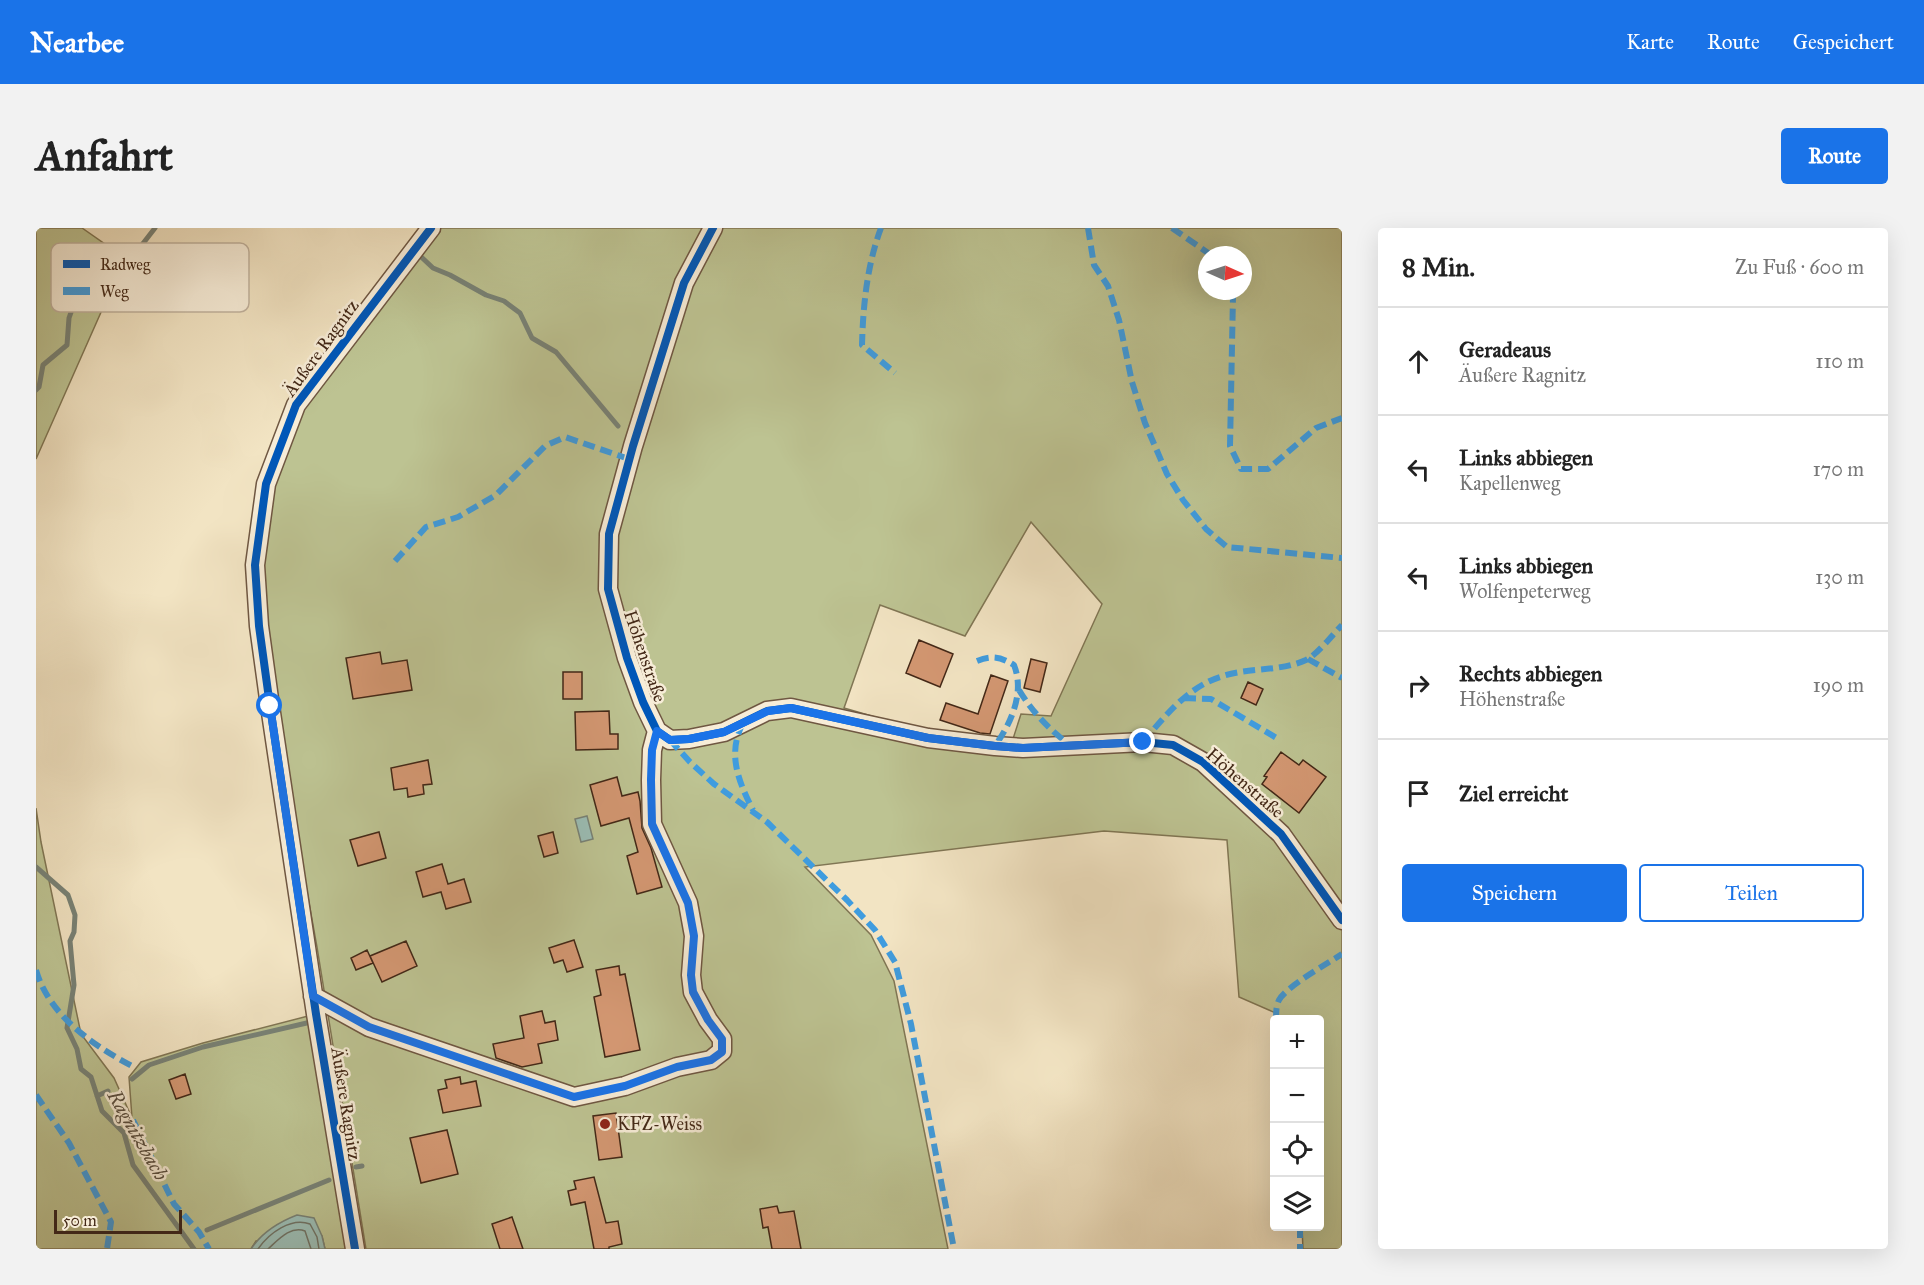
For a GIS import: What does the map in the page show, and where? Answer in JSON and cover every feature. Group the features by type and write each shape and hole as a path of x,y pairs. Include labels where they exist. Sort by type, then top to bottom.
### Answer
{"street":[{"name":"Äußere Ragnitz","path":"355,1249 313,996 259,626 255,566 266,484 296,405 431,228"},
{"name":"Höhenstraße","path":"713,228 684,283 633,446 609,534 608,589 627,658 643,702 657,731 670,740 689,739 724,732 768,711 791,708 928,738 995,746 1023,748 1143,742 1173,745 1203,762 1281,834 1342,920"},
{"path":"313,996 369,1027 574,1097 625,1086 677,1067 711,1060 722,1052 722,1039 708,1020 693,992 691,975 694,936 688,903 652,824 652,750 657,731"}],"green space":[{"path":"36,228 82,228 104,243 51,243 51,312 101,312 36,459"},
{"path":"430,228 1342,228 1342,1249 1303,1249 1302,1231 1324,1231 1324,1015 1278,1015 1239,997 1227,840 1104,831 805,867 871,935 894,981 948,1249 366,1249 317,947 259,626 266,484 296,405","holes":["1031,522 1102,604 1051,716 1021,714 1012,742 923,731 844,708 880,605 965,636"]},
{"path":"36,808 81,1034 114,1078 132,1118 129,1077 141,1062 203,1043 316,1014 346,1249 325,1249 322,1236 256,1241 251,1249 36,1249"}],"water":[{"path":"587,816 593,839 581,842 575,819"},
{"path":"297,1215 314,1218 325,1249 251,1249 271,1228"}],"building":[{"path":"919,640 953,654 940,687 906,673"},
{"path":"380,652 382,664 407,660 412,690 353,699 346,658"},
{"path":"1031,659 1047,663 1040,692 1024,688"},
{"path":"563,672 582,672 582,699 563,699"},
{"path":"991,675 1008,681 990,734 940,720 946,703 978,714"},
{"path":"1248,682 1263,689 1256,705 1241,698"},
{"path":"609,711 610,734 618,734 618,749 576,750 575,712"},
{"path":"1281,752 1299,765 1303,760 1326,777 1299,813 1262,784 1267,777 1264,776"},
{"path":"428,760 432,784 423,785 424,794 408,797 407,788 394,790 391,768"},
{"path":"617,777 622,796 638,792 642,828 651,848 662,887 637,894 627,856 638,852 629,818 601,826 590,785"},
{"path":"379,832 386,858 358,866 350,840"},
{"path":"553,832 558,853 544,857 538,836"},
{"path":"442,864 448,884 464,879 471,902 446,909 441,892 423,897 416,872"},
{"path":"574,940 583,967 567,972 563,960 554,963 549,948"},
{"path":"406,941 417,966 382,982 370,956"},
{"path":"367,950 373,963 356,970 351,958"},
{"path":"619,966 620,975 625,974 640,1050 605,1057 594,997 601,995 596,970"},
{"path":"542,1011 545,1023 555,1021 558,1040 538,1044 542,1063 522,1067 496,1058 493,1044 524,1038 520,1016"},
{"path":"185,1074 191,1094 176,1099 169,1080"},
{"path":"460,1077 461,1084 476,1081 481,1106 443,1113 438,1090 447,1088 445,1080"},
{"path":"616,1113 622,1157 599,1160 593,1116"},
{"path":"447,1130 458,1174 421,1183 410,1138"},
{"path":"594,1177 606,1223 618,1221 622,1244 609,1247 609,1249 594,1249 585,1202 571,1205 568,1191 576,1189 574,1181"},
{"path":"777,1206 779,1213 794,1211 801,1249 772,1249 768,1227 763,1228 760,1209"},
{"path":"512,1217 523,1249 500,1249 492,1224"}],"waterway":[{"name":"Ragnitzbach","path":"143,243 155,228"},
{"path":"417,253 433,268 486,295 504,301 520,313 532,338 556,352 618,426"},
{"name":"Ragnitzbach","path":"36,390 39,387 43,365 67,345 71,312"},
{"name":"Ragnitzbach","path":"36,867 68,895 75,915 74,932 70,941 74,985 67,1028 77,1049 81,1069 91,1077 102,1111 124,1133 133,1165 194,1249"},
{"path":"132,1079 149,1065 203,1047 311,1022"},
{"path":"97,1096 108,1091"},
{"path":"356,1167 362,1166"},
{"path":"207,1230 329,1180"}],"marked path":[{"path":"881,228 872,256 867,286 862,345 895,373"},
{"path":"1088,228 1094,265 1108,286 1119,320 1132,382 1145,423 1167,474 1183,500 1206,529 1227,547 1342,558"},
{"path":"1172,228 1198,246"},
{"path":"1233,300 1230,446 1241,469 1268,469 1316,428 1342,418"},
{"path":"395,561 426,527 458,517 496,495 545,446 565,437 629,459"},
{"path":"1143,742 1177,704 1197,688 1231,674 1296,664 1306,660 1320,649 1342,625"},
{"path":"977,661 987,658 1005,660 1014,665 1017,676 1015,707 995,746"},
{"path":"1308,659 1342,678"},
{"path":"1019,690 1042,721 1071,746"},
{"path":"1184,698 1211,699 1280,740"},
{"path":"743,723 736,745 736,767 753,810"},
{"path":"670,740 714,784 767,822 847,900 875,930 895,962 911,1024 954,1249"},
{"path":"1276,1015 1277,1005 1283,994 1342,954"},
{"path":"36,970 42,987 63,1016 90,1040 136,1068"},
{"path":"36,1095 69,1143 111,1222 107,1249"},
{"path":"133,1120 174,1204 199,1232 209,1249"},
{"path":"1300,1231 1300,1249"}],"cycle path":[{"path":"355,1249 316,1014 270,706 259,626 255,565 266,484 296,405 431,228"},
{"path":"713,228 684,283 633,446 609,534 608,589 627,658 643,702 657,731 670,740 689,739 724,732 767,711 791,708 928,738 995,746 1023,748 1143,742 1173,745 1203,762 1281,834 1342,920"}],"place":[{"name":"KFZ-Weiss","path":"605,1124"}],"route":[{"path":"270,706 313,996 369,1027 574,1097 625,1086 677,1067 711,1060 722,1052 722,1039 708,1020 693,992 691,975 694,936 688,903 652,824 652,750 657,731 670,740 689,739 724,732 768,711 791,708 928,738 995,746 1023,748 1143,742"}]}
